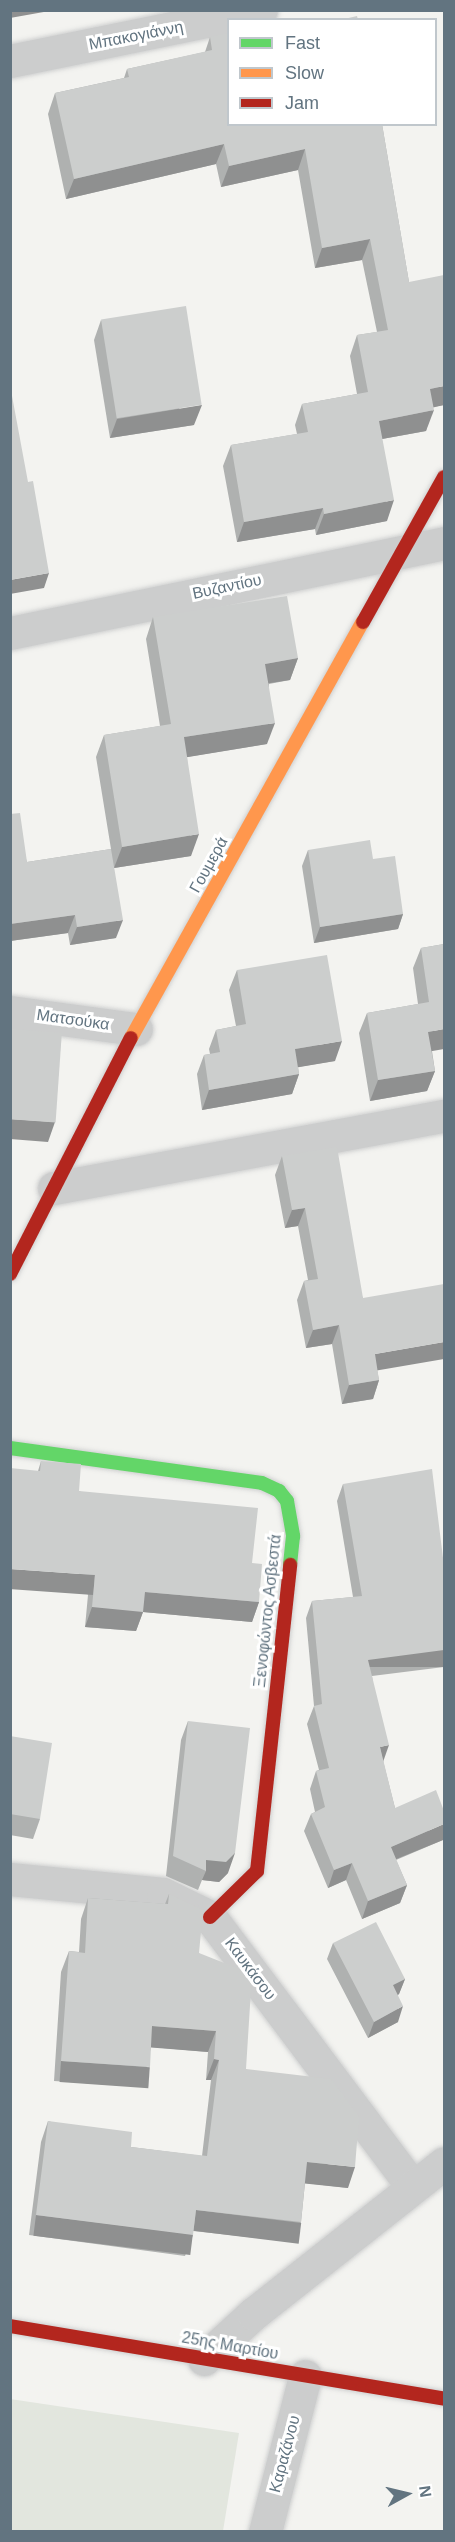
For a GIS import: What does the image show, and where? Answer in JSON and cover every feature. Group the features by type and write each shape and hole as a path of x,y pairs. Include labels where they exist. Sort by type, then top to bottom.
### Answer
{"street":[{"name":"Μπακογιάννη","path":"10,61 261,10"},
{"name":"Γουμερά","path":"10,1274 136,1029 444,477"},
{"name":"Βυζαντίου","path":"10,633 444,543"},
{"name":"Ματσούκα","path":"10,1012 136,1029"},
{"path":"54,1188 444,1116"},
{"name":"Ξενοφώντος Ασβεστά","path":"10,1448 242,1480 262,1484 279,1491 287,1501 293,1536 257,1871 210,1917"},
{"name":"Καυκάσου","path":"11,1879 163,1894 210,1917 412,2186"},
{"path":"204,2359 253,2314 412,2186 444,2163"},
{"name":"25ης Μαρτίου","path":"10,2326 444,2399"},
{"name":"Καραζάνου","path":"265,2532 305,2376"}],"shaded area":[{"path":"10,2399 239,2433 223,2531 11,2531"}],"building":[{"path":"227,33 227,126 382,126 409,282 444,275 444,386 430,389 434,410 379,421 394,500 324,514 323,508 244,522 231,445 308,432 302,404 368,392 357,335 388,330 370,239 322,248 305,149 229,166 224,144 74,179 55,93 129,77 127,69 212,50 210,37"},
{"path":"186,306 202,405 117,418 101,319"},
{"path":"10,385 28,482 33,481 49,573 10,580"},
{"path":"287,596 298,658 265,664 275,723 184,737 199,834 122,847 104,735 171,724 153,617"},
{"path":"20,813 27,862 111,849 123,920 77,927 75,915 10,924 10,814"},
{"path":"370,840 373,859 395,856 403,914 320,927 308,850"},
{"path":"444,944 444,1029 428,1032 435,1071 378,1080 367,1013 429,1002 421,948"},
{"path":"327,955 342,1041 295,1049 299,1074 209,1090 204,1055 220,1052 216,1030 246,1024 237,970"},
{"path":"10,1029 62,1033 56,1122 10,1119"},
{"path":"337,1147 363,1298 444,1284 444,1342 375,1354 379,1380 349,1385 339,1325 313,1330 304,1281 318,1279 305,1208 292,1210 282,1156"},
{"path":"41,1461 81,1464 79,1491 258,1508 252,1563 262,1564 259,1602 145,1592 143,1612 92,1607 95,1575 10,1569 10,1468 40,1471"},
{"path":"432,1469 444,1566 444,1650 368,1660 389,1745 380,1747 395,1808 436,1790 444,1811 444,1824 391,1847 407,1885 368,1901 352,1863 334,1870 311,1814 325,1807 316,1771 329,1768 314,1706 322,1704 312,1601 362,1596 343,1484"},
{"path":"188,1721 250,1728 235,1853 226,1862 206,1860 206,1871 173,1856"},
{"path":"10,1736 52,1743 40,1819 10,1814"},
{"path":"169,1894 203,1910 199,1953 252,1974 246,2069 331,2079 359,2117 355,2167 307,2162 301,2222 196,2210 193,2235 36,2215 48,2121 132,2132 131,2147 207,2156 219,2060 214,2059 216,2031 152,2026 150,2067 61,2061 69,1951 85,1953 88,1898 168,1904"},
{"path":"376,1922 405,1979 393,1985 403,2006 374,2022 333,1943"}],"traffic: fast":[{"path":"10,1448 262,1483 279,1491 287,1501 293,1536 290,1565"}],"traffic: slow":[{"path":"131,1038 363,622"}],"traffic: jam":[{"path":"363,622 444,477"},
{"path":"10,1274 131,1038"},
{"path":"210,1917 257,1871 290,1565"},
{"path":"10,2326 444,2399"}]}
